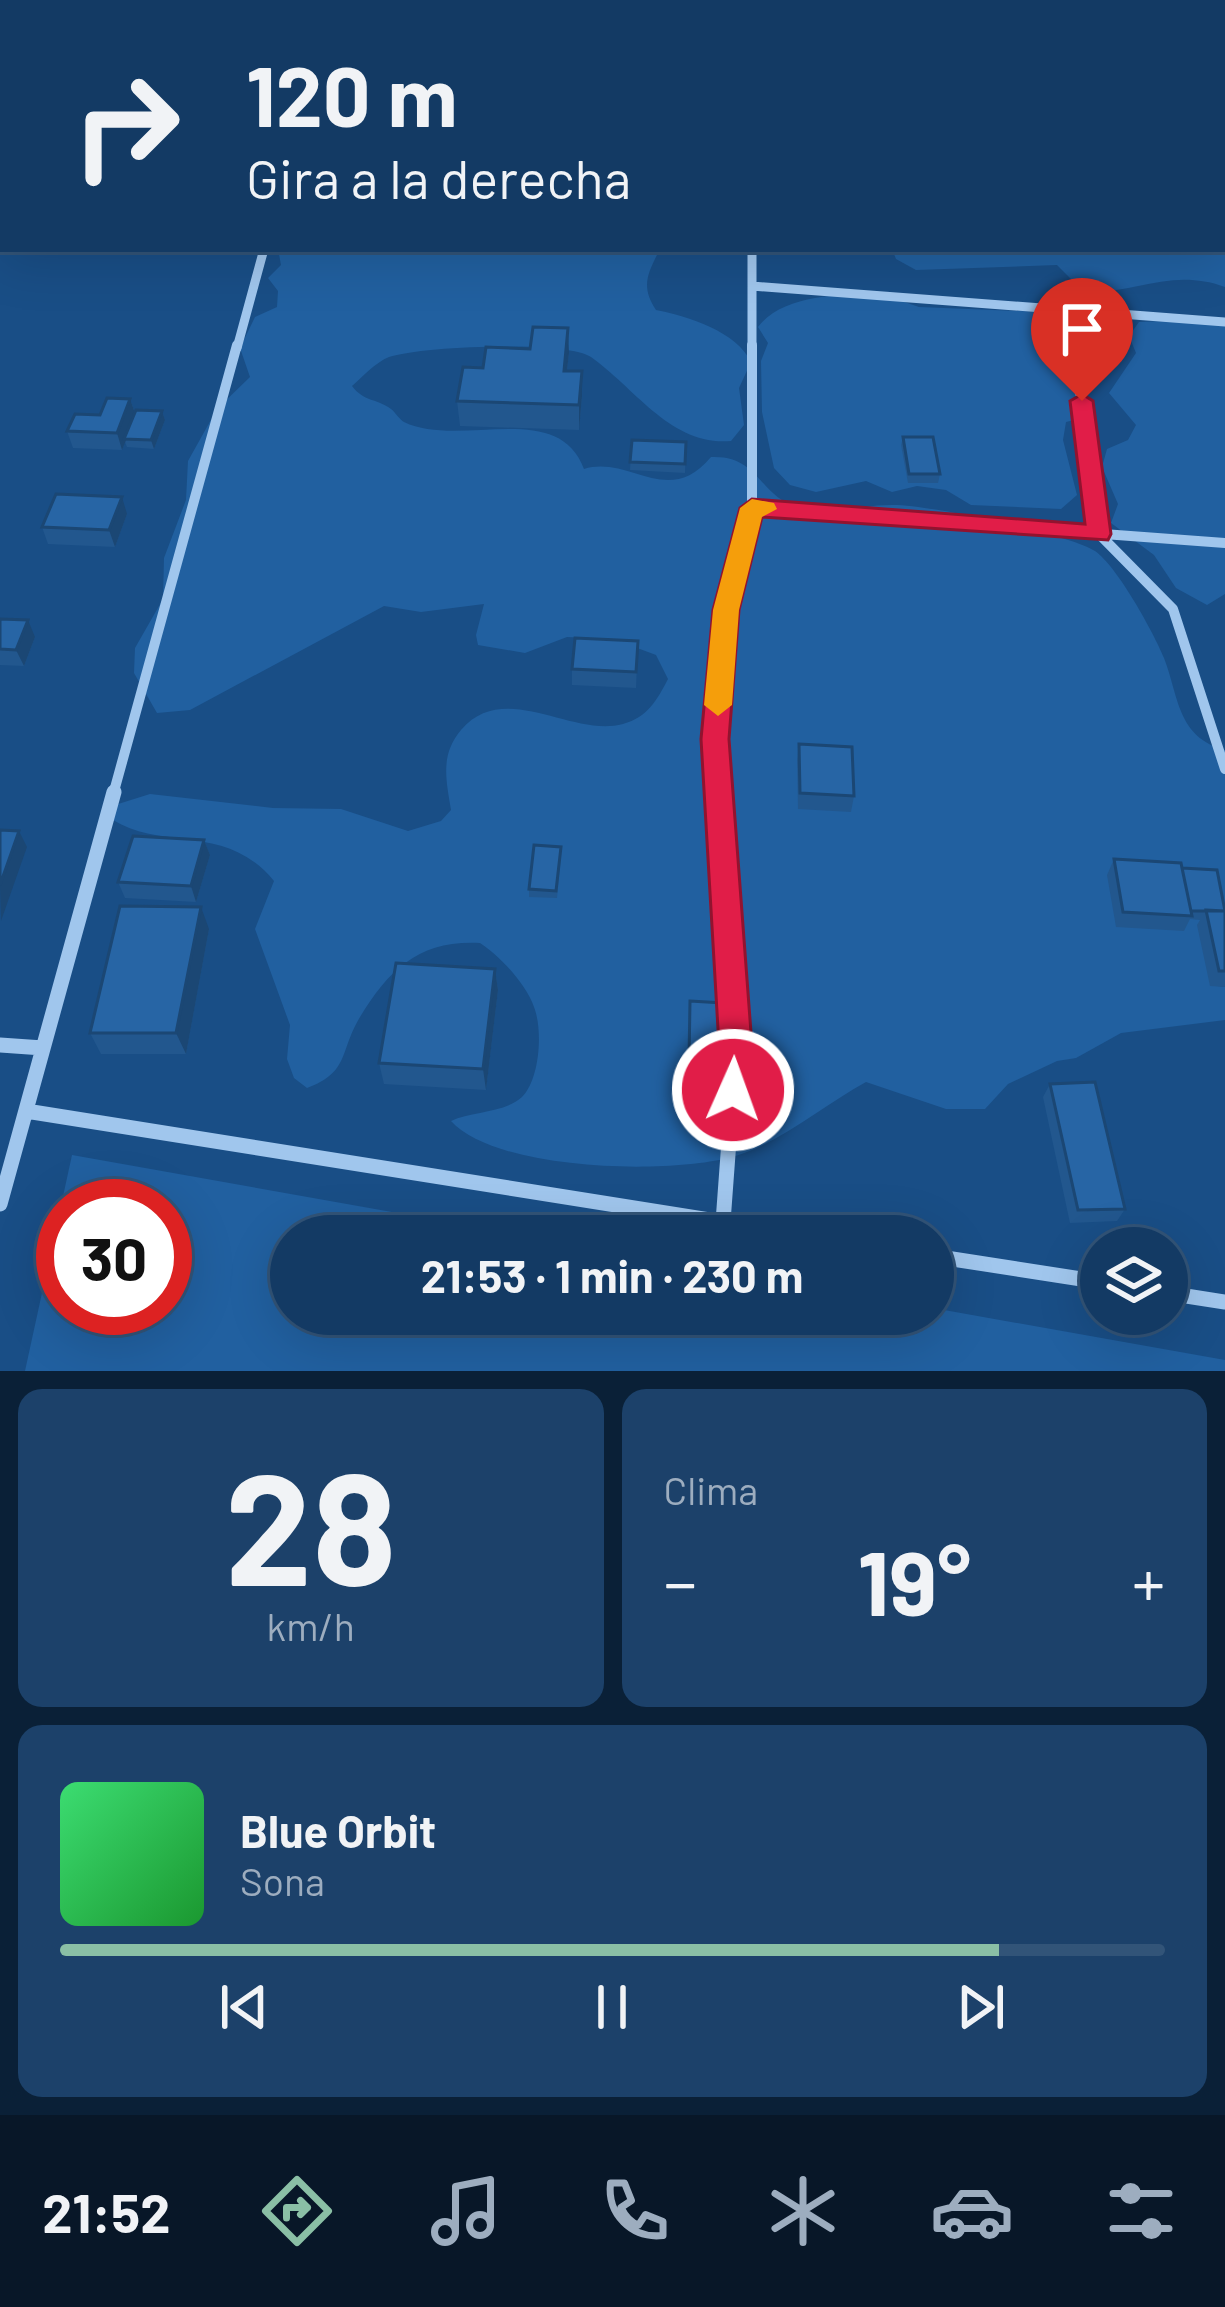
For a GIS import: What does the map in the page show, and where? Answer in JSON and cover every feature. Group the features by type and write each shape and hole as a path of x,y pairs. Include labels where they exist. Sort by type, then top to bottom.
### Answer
{"street":[{"path":"0,1204 263,252"},
{"path":"724,1215 736,1046 715,739 726,610 752,508 752,252"},
{"path":"752,286 1225,322"},
{"path":"1070,313 1099,534 1173,609 1225,769"},
{"path":"752,508 1225,543"},
{"path":"0,1045 43,1048"},
{"path":"26,1111 679,1215"},
{"path":"954,1259 1080,1279"},
{"path":"1188,1296 1225,1302"}],"shaded area":[{"path":"279,252 658,252 648,280 648,294 656,310 723,334 751,362 739,388 744,425 731,441 710,440 672,425 591,357 554,348 493,346 406,353 384,359 352,386 404,422 426,429 530,430 553,436 571,448 584,469 601,467 679,479 711,457 727,458 750,470 776,496 801,508 892,505 934,509 1028,529 1095,551 1124,585 1152,633 1189,725 1197,736 1225,750 1225,927 1210,985 1225,987 1225,1020 1121,1033 1076,1058 1057,1061 1008,1084 985,1109 946,1109 866,1082 782,1135 728,1158 664,1166 583,1164 505,1150 473,1138 451,1121 507,1106 522,1097 533,1079 539,1041 534,1007 512,971 480,943 459,943 424,952 395,971 360,1017 342,1060 330,1075 307,1088 294,1078 287,1059 290,1025 255,929 274,881 236,851 132,829 113,820 115,805 150,794 273,808 341,809 408,831 441,821 451,810 447,758 454,739 478,716 518,709 582,724 623,724 656,701 668,679 656,655 613,639 567,637 525,653 478,645 484,604 421,612 384,606 190,710 157,713 134,673 135,648 163,599 164,558 186,500 188,461 217,409 250,377 240,348 255,317 277,307 278,291 268,278 281,265"},
{"path":"893,252 1225,252 1225,287 1187,280 1084,292 1057,265 916,270 896,259"},
{"path":"875,292 919,307 1045,312 1072,344 1079,381 1094,415 1066,422 1063,440 1077,495 1061,509 971,505 946,490 917,486 892,492 866,481 816,492 790,485 774,468 762,412 761,361 768,343 758,327 768,316 796,303"},
{"path":"1139,322 1225,322 1225,594 1207,605 1176,588 1154,555 1111,523 1118,504 1102,467 1107,449 1128,440 1136,425 1109,393 1136,353 1129,336"},
{"path":"72,1155 409,1215 270,1215 270,1335 954,1335 954,1312 1225,1360 1225,1371 25,1371 36,1320 36,1335 192,1335 192,1179 67,1179"}],"building":[{"path":"533,327 568,328 564,371 582,371 579,405 457,401 463,367 483,368 486,347 530,349"},
{"path":"107,398 130,399 117,433 67,431 75,414 100,415"},
{"path":"136,410 162,411 151,440 124,439"},
{"path":"903,437 933,437 940,474 909,474"},
{"path":"632,440 686,442 685,464 630,462"},
{"path":"56,494 122,497 109,530 42,527"},
{"path":"0,619 28,620 16,650 0,649"},
{"path":"575,638 638,641 636,672 572,669"},
{"path":"799,744 852,747 854,796 800,793"},
{"path":"0,830 19,831 0,885"},
{"path":"133,836 204,840 191,886 118,882"},
{"path":"534,845 561,847 556,891 529,889"},
{"path":"1114,859 1181,863 1192,916 1123,912"},
{"path":"1182,868 1217,870 1225,911 1191,911"},
{"path":"120,906 201,907 176,1033 90,1033"},
{"path":"1206,910 1225,911 1225,971 1219,971"},
{"path":"396,963 495,969 483,1069 379,1063"},
{"path":"690,1001 723,1003 721,1062 689,1060"},
{"path":"1095,1082 1125,1209 1078,1210 1050,1084"}],"slow traffic":[{"path":"718,705 726,610 752,508 765,509"}],"route":[{"path":"733,1090 736,1046 715,739 726,610 752,508 1099,534 1082,401"}]}
